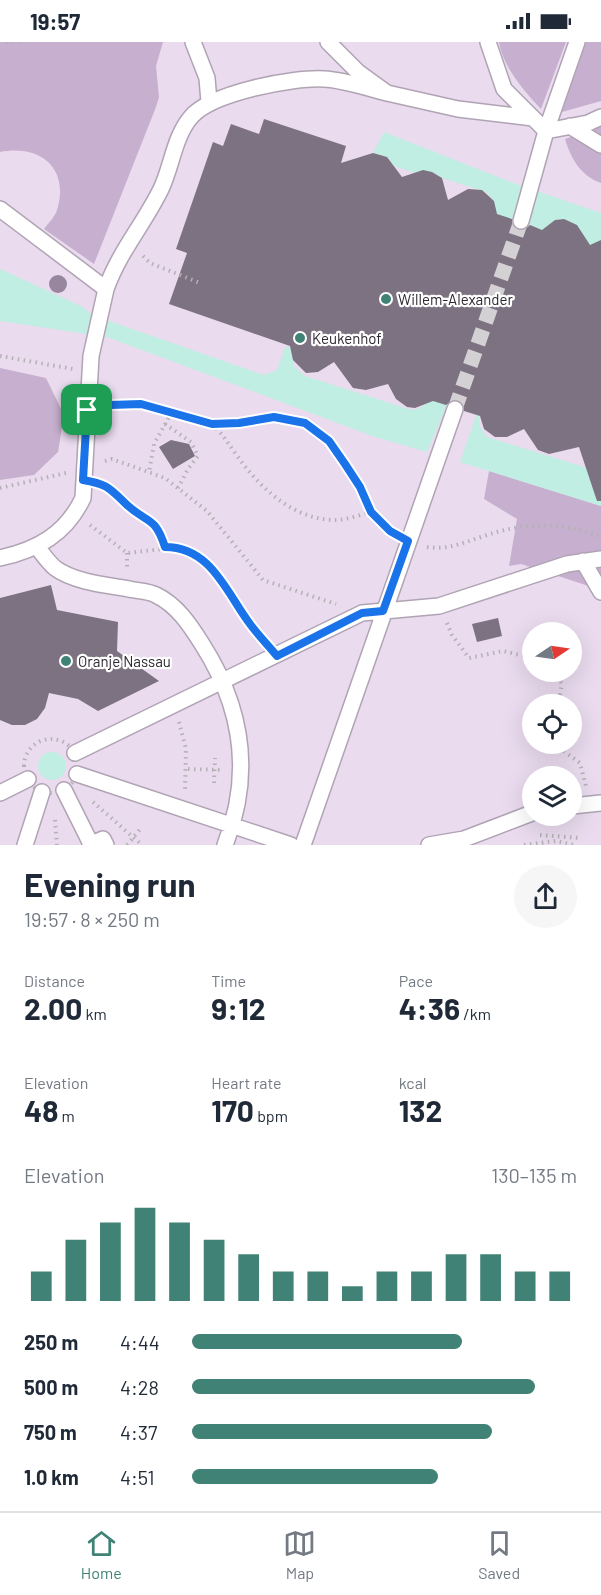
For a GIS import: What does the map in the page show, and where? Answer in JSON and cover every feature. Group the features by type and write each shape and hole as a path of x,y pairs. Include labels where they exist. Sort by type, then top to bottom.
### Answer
{"street":[{"path":"193,42 207,78 210,102"},
{"path":"328,42 358,72 387,93"},
{"path":"488,42 504,89 546,131"},
{"path":"521,221 546,131 577,42"},
{"path":"0,558 31,551 37,547 76,513 83,498 82,474 91,364 106,294 129,239 162,188 180,135 190,117 210,102 232,94 288,82 324,79 458,109 533,118"},
{"path":"546,131 588,123 601,117"},
{"path":"570,126 601,145"},
{"path":"0,209 106,294"},
{"path":"303,845 455,409"},
{"path":"37,547 53,567 67,575 155,594 174,607 189,624 224,682 238,725 242,771 232,826 225,845"},
{"path":"75,753 362,613 439,606 527,576 584,561 601,559"},
{"path":"584,561 601,592"},
{"path":"0,794 28,779"},
{"path":"106,845 103,838 90,845 74,784 181,809 291,845"},
{"path":"25,845 42,792"},
{"path":"429,845 464,839 522,817"}],"path":[{"path":"6,42 20,42"},
{"path":"129,239 150,263 200,283"},
{"path":"0,356 91,364"},
{"path":"87,410 110,405 141,404 212,424 239,423 274,417 305,423 329,441 360,487 371,512 390,531 408,541 438,549 462,545 482,537 530,525 575,527 601,537"},
{"path":"149,472 154,444 172,411"},
{"path":"165,424 191,442 198,456 178,488"},
{"path":"212,424 225,435 238,457 263,484 281,502 300,514 335,520 371,512"},
{"path":"0,489 82,474 112,459 165,478 207,511 263,580 362,613"},
{"path":"82,474 111,487 127,505 153,522 159,529 165,547"},
{"path":"76,513 127,553 180,547 200,558 216,572 251,626 277,656"},
{"path":"439,606 452,635 469,658 503,651 522,656"},
{"path":"173,707 183,732 188,769 181,809"},
{"path":"56,739 64,742 75,753 79,764 74,784 52,793 42,792 28,779 24,763 26,755 38,742 56,739"},
{"path":"568,754 580,763 595,803"},
{"path":"214,758 214,783"},
{"path":"188,769 242,771"},
{"path":"87,796 142,845"},
{"path":"127,845 142,827"},
{"path":"540,836 580,838"},
{"path":"564,842 566,836"},
{"path":"524,845 564,842 574,845"}],"shaded area":[{"name":"Keukenhof","path":"0,42 601,42 601,845 0,845"},
{"path":"0,42 163,42 156,66 159,97 156,107 94,264 44,229 56,213 60,195 55,171 48,162 28,152 14,150 0,152"},
{"path":"499,42 566,42 541,109 510,69"},
{"path":"584,42 601,42 601,101 562,112"},
{"path":"601,126 601,183 582,171 570,153 565,139"},
{"path":"384,132 516,184 601,213 601,240 592,251 578,228 568,221 555,220 542,233 528,229 529,224 511,218 510,222 495,217 494,201 486,192 442,178 432,172 415,173 394,166 387,157 373,153"},
{"path":"0,269 81,306 92,315 264,375 277,370 285,347 291,347 294,366 305,376 412,410 420,408 429,400 449,398 447,405 427,452 375,437 107,337 0,321"},
{"path":"0,368 46,378 64,415 58,452 34,475 0,480"},
{"path":"478,410 480,427 487,437 601,472 601,506 460,462"},
{"path":"489,471 601,506 601,590 521,564 509,566 517,519 484,499"},
{"path":"52,752 62,756 66,766 62,776 52,780 42,776 38,766 42,756"}],"building":[{"name":"Willem-Alexander","path":"264,119 346,146 341,163 373,153 387,157 402,177 423,170 432,172 442,178 448,200 468,189 482,190 494,201 497,214 512,219 512,224 518,230 524,230 530,225 542,230 555,220 564,219 577,225 590,245 601,240 601,501 597,501 579,447 549,454 538,450 524,429 507,437 495,437 484,429 480,416 464,411 463,403 458,400 453,400 446,405 433,401 415,408 407,407 396,399 388,384 366,390 353,388 334,362 318,372 306,373 293,360 290,346 169,304 187,253 176,249 213,142 223,146 231,124 259,134"},
{"path":"171,440 189,444 195,456 173,469 159,447"},
{"name":"Oranje Nassau","path":"51,585 57,610 118,622 117,651 159,681 98,711 78,699 49,693 45,708 37,719 25,725 12,725 0,720 0,598"},
{"path":"498,618 502,636 477,642 472,624"}],"tunnel":[{"path":"455,409 521,221"}],"place":[{"name":"Willem-Alexander","path":"386,299"},
{"name":"Keukenhof","path":"300,338"},
{"name":"Oranje Nassau","path":"66,661"}],"route":[{"path":"141,404 212,424 239,423 274,417 305,423 329,441 360,487 371,512 390,531 408,541 383,611 362,613 277,656 251,626 216,572 200,558 180,547 165,547 159,529 153,522 127,505 111,487 83,480 87,410 110,405 141,404"}]}
